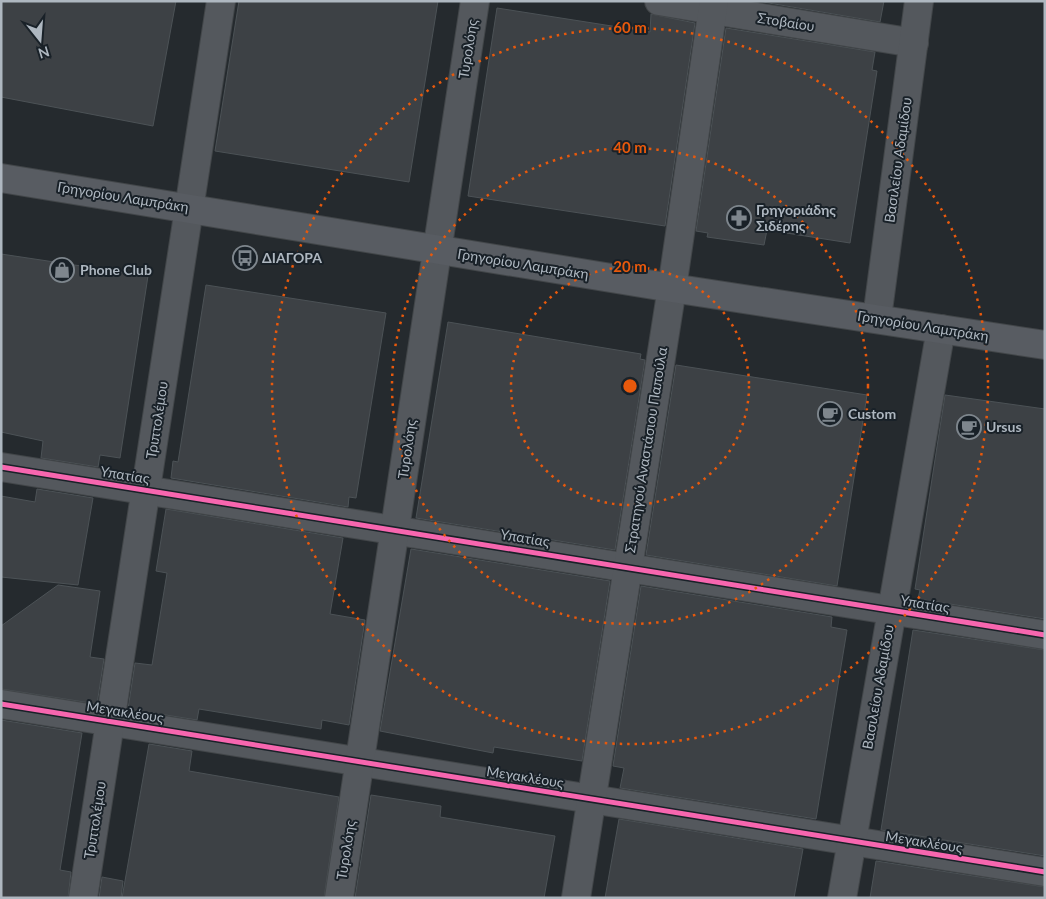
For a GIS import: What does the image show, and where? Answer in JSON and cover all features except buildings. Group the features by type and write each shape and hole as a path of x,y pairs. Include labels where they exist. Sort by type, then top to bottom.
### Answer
{"main road":[{"name":"Γρηγορίου Λαμπράκη","path":"1,178 190,207 436,250 672,288 1045,345"}],"street":[{"name":"Τριπτολέμου","path":"83,898 220,1"},
{"name":"Τυρολόης","path":"339,898 475,1"},
{"name":"Στοβαίου","path":"658,1 713,6 914,43"},
{"name":"Βασιλείου Αδαμίδου","path":"877,318 920,1"},
{"name":"Στρατηγού Αναστάσιου Παπούλα","path":"576,898 672,288 713,6"},
{"name":"Βασιλείου Αδαμίδου","path":"842,898 941,329"},
{"name":"Υπατίας","path":"1,467 627,566 1045,635"},
{"name":"Μεγακλέους","path":"1,704 1045,872"}],"cycle path":[{"path":"1,467 1045,635"},
{"path":"1,704 1045,872"}],"place":[{"name":"Γρηγοριάδης Σιδέρης","path":"739,218"},
{"name":"ΔΙΑΓΟΡΑ","path":"245,258"},
{"name":"Phone Club","path":"62,270"},
{"name":"Custom","path":"830,414"},
{"name":"Ursus","path":"969,427"}]}
